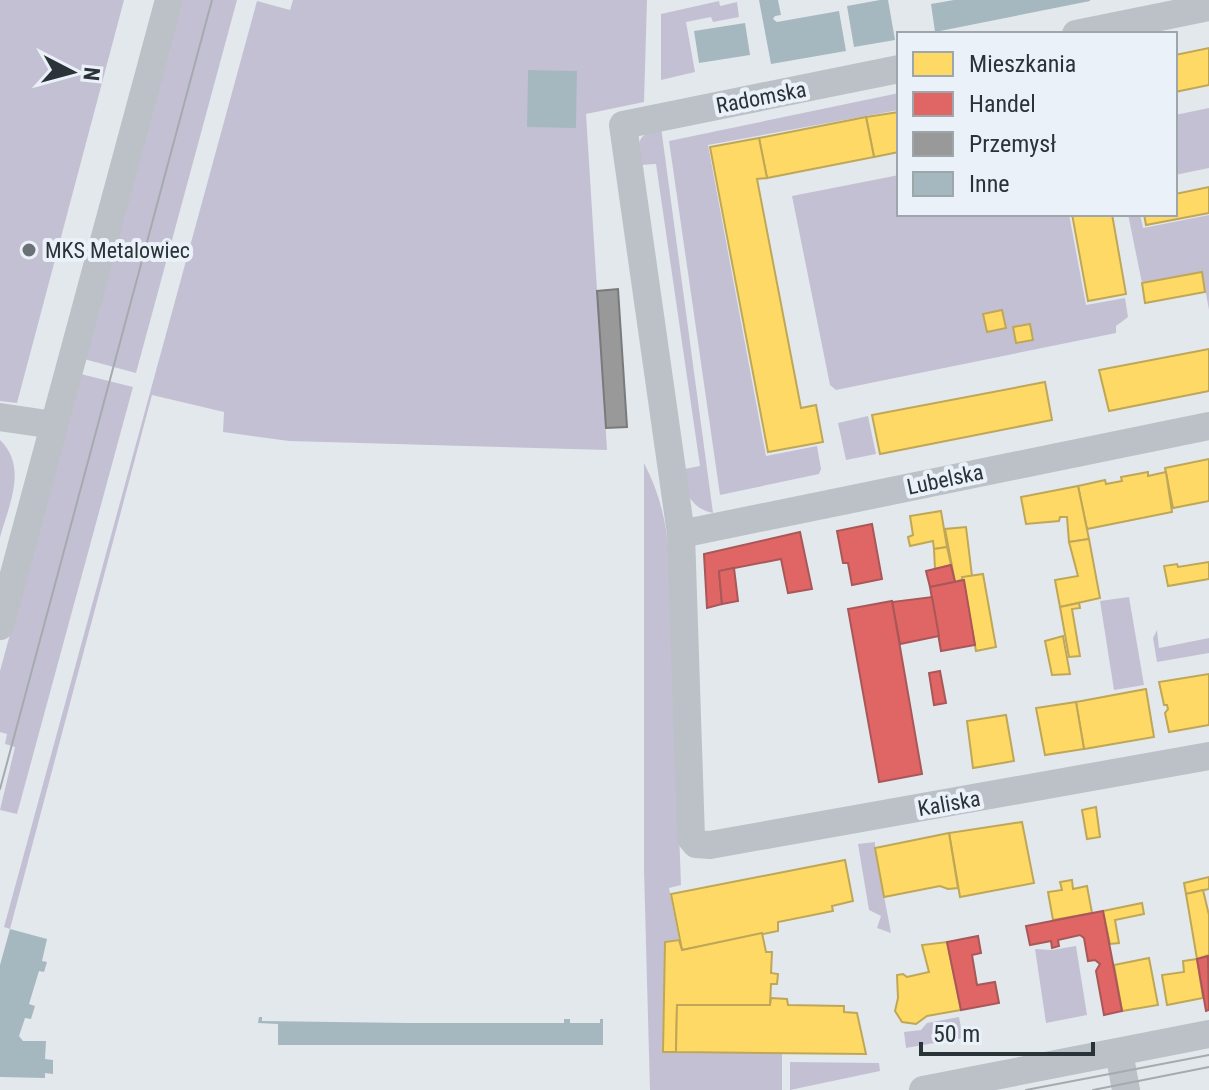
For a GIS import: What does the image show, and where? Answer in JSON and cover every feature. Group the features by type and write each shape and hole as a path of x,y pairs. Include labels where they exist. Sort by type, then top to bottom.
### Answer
{"street":[{"path":"0,626 169,0"},
{"path":"1086,32 1209,7"},
{"name":"Radomska","path":"681,534 623,125 897,69"},
{"path":"0,417 54,425"},
{"name":"Lubelska","path":"681,534 1209,426"},
{"name":"Kaliska","path":"681,534 691,838 696,844 710,845 1209,756"},
{"path":"923,1090 1209,1034"},
{"path":"1119,1052 1126,1090"}],"shaded area":[{"name":"MKS Metalowiec","path":"0,0 124,0 17,403 0,401"},
{"path":"183,0 237,0 136,373 84,359"},
{"path":"293,0 647,0 644,102 586,114 607,450 289,441 223,432 224,412 152,395 10,929 4,927 257,1 290,10"},
{"path":"719,1 720,6 737,2 739,17 713,22 711,17 686,22 695,72 661,80 661,14"},
{"path":"897,93 897,110 708,145 766,456 817,446 819,474 720,495 669,141"},
{"path":"1209,108 1209,168 1177,175 1177,115"},
{"path":"661,127 713,513 694,502 679,470 700,466 656,164 640,165 639,150 643,136"},
{"path":"897,175 897,216 1069,216 1086,305 1125,298 1128,317 1116,326 1116,333 836,390 830,385 792,196"},
{"path":"1209,215 1209,310 1202,272 1142,283 1128,216 1140,216 1143,228"},
{"path":"81,374 133,387 17,814 0,810 15,747 5,744 7,734 0,732 0,671"},
{"path":"868,416 876,454 846,460 838,423"},
{"path":"0,440 13,462 15,474 0,537"},
{"path":"644,463 661,506 669,553 681,885 669,888 679,940 665,943 664,1052 782,1053 782,1090 650,1090 644,871"},
{"path":"1129,597 1144,685 1114,690 1100,601"},
{"path":"1157,630 1159,648 1209,638 1209,653 1157,662 1153,638"},
{"path":"875,842 891,933 877,928 881,916 869,910 858,844"},
{"path":"1076,946 1087,1015 1046,1023 1035,949"},
{"path":"959,1017 963,1038 906,1048 904,1032 921,1030 927,1023"},
{"path":"790,1062 879,1063 880,1071 790,1090"}],"building: Mieszkania":[{"path":"1209,48 1209,85 1177,92 1177,55"},
{"path":"897,112 897,152 874,157 866,117"},
{"path":"866,117 874,157 767,178 759,138"},
{"path":"759,138 767,178 757,179 801,408 816,405 823,442 768,452 710,147"},
{"path":"1209,187 1209,213 1146,225 1144,216 1177,216 1177,194"},
{"path":"1072,216 1112,216 1126,294 1088,301"},
{"path":"1202,272 1205,292 1145,303 1142,283"},
{"path":"1002,310 1006,328 987,332 983,314"},
{"path":"1030,324 1033,340 1016,343 1013,327"},
{"path":"1209,349 1209,391 1109,411 1099,370"},
{"path":"1045,382 1052,420 880,454 872,415"},
{"path":"1209,459 1209,501 1173,508 1165,468"},
{"path":"1148,472 1148,476 1166,472 1172,512 1087,529 1078,486 1105,480 1106,484 1122,481 1121,477"},
{"path":"1078,486 1089,539 1069,542 1067,517 1060,517 1059,521 1026,524 1021,497"},
{"path":"941,511 947,547 934,549 933,541 910,546 908,537 913,535 910,516"},
{"path":"966,527 972,576 955,582 945,529"},
{"path":"1089,539 1100,598 1060,607 1055,580 1078,576 1069,542"},
{"path":"947,547 951,565 935,569 934,549"},
{"path":"1209,562 1209,579 1168,586 1164,566"},
{"path":"983,574 996,647 976,651 962,577"},
{"path":"1079,603 1080,608 1072,609 1080,656 1069,657 1060,607"},
{"path":"1063,636 1070,674 1052,675 1045,641"},
{"path":"1209,674 1209,725 1169,732 1165,713 1168,709 1164,705 1159,682"},
{"path":"1146,689 1154,737 1084,749 1076,702"},
{"path":"1076,702 1084,749 1045,755 1036,708"},
{"path":"1006,715 1014,761 973,768 967,721"},
{"path":"1096,807 1100,837 1087,839 1082,810"},
{"path":"1022,822 1034,883 960,897 949,833"},
{"path":"949,833 958,888 940,886 884,897 875,848"},
{"path":"845,860 853,901 832,906 833,911 778,922 778,931 682,950 671,894"},
{"path":"1209,877 1209,889 1186,894 1184,883"},
{"path":"1072,880 1073,889 1087,886 1092,913 1053,920 1048,892 1062,890 1060,882"},
{"path":"1203,890 1209,915 1209,955 1197,959 1186,894"},
{"path":"1142,903 1144,914 1115,920 1119,943 1110,944 1103,911"},
{"path":"762,933 766,952 772,952 771,973 778,974 777,984 771,984 770,1005 677,1005 676,1052 663,1052 665,942 679,940 682,950"},
{"path":"947,942 961,1010 927,1016 916,1024 902,1022 895,1011 897,975 907,977 929,972 922,945"},
{"path":"1149,958 1158,1005 1122,1011 1114,965"},
{"path":"1197,959 1203,998 1167,1005 1162,975 1184,972 1183,961"},
{"path":"771,998 787,999 788,1005 844,1006 844,1012 857,1013 866,1054 676,1052 677,1005 770,1005"}],"building: Handel":[{"path":"872,524 882,579 852,585 848,563 843,563 837,531"},
{"path":"800,532 812,589 788,593 781,559 719,571 722,604 707,608 704,554"},
{"path":"951,565 955,582 930,587 926,571"},
{"path":"734,568 738,601 722,604 719,571"},
{"path":"964,580 975,645 941,651 930,587"},
{"path":"932,597 939,636 900,644 892,602"},
{"path":"892,601 922,774 879,782 848,609"},
{"path":"940,671 946,703 934,705 929,673"},
{"path":"1103,911 1122,1011 1104,1015 1096,971 1100,964 1095,960 1088,961 1084,938 1080,935 1058,940 1059,946 1052,948 1051,941 1030,945 1026,926"},
{"path":"978,936 981,953 972,955 977,985 995,982 999,1003 961,1010 947,942"},
{"path":"1208,956 1209,1010 1206,1011 1197,959"}],"building: Przemysł":[{"path":"618,289 627,427 606,428 597,291"}],"building: Inne":[{"path":"759,0 778,0 781,15 773,19 777,22 839,11 846,51 771,64"},
{"path":"888,0 895,40 854,47 847,6"},
{"path":"954,0 1090,1 935,32 931,4"},
{"path":"745,23 750,55 699,63 694,31"},
{"path":"528,70 577,71 576,128 527,127"},
{"path":"10,929 47,939 42,961 47,962 44,972 39,971 29,1004 35,1006 31,1019 25,1018 19,1036 23,1041 46,1041 45,1059 53,1060 53,1074 45,1073 45,1078 0,1077 0,965"},
{"path":"259,1017 262,1021 408,1023 564,1023 564,1019 570,1019 570,1023 600,1023 603,1019 603,1045 278,1045 278,1024 258,1023"}],"tram line":[{"path":"0,789 212,0"},
{"path":"1026,1090 1209,1055"},
{"path":"1093,1090 1209,1067"}],"place":[{"name":"MKS Metalowiec","path":"29,250"}]}
